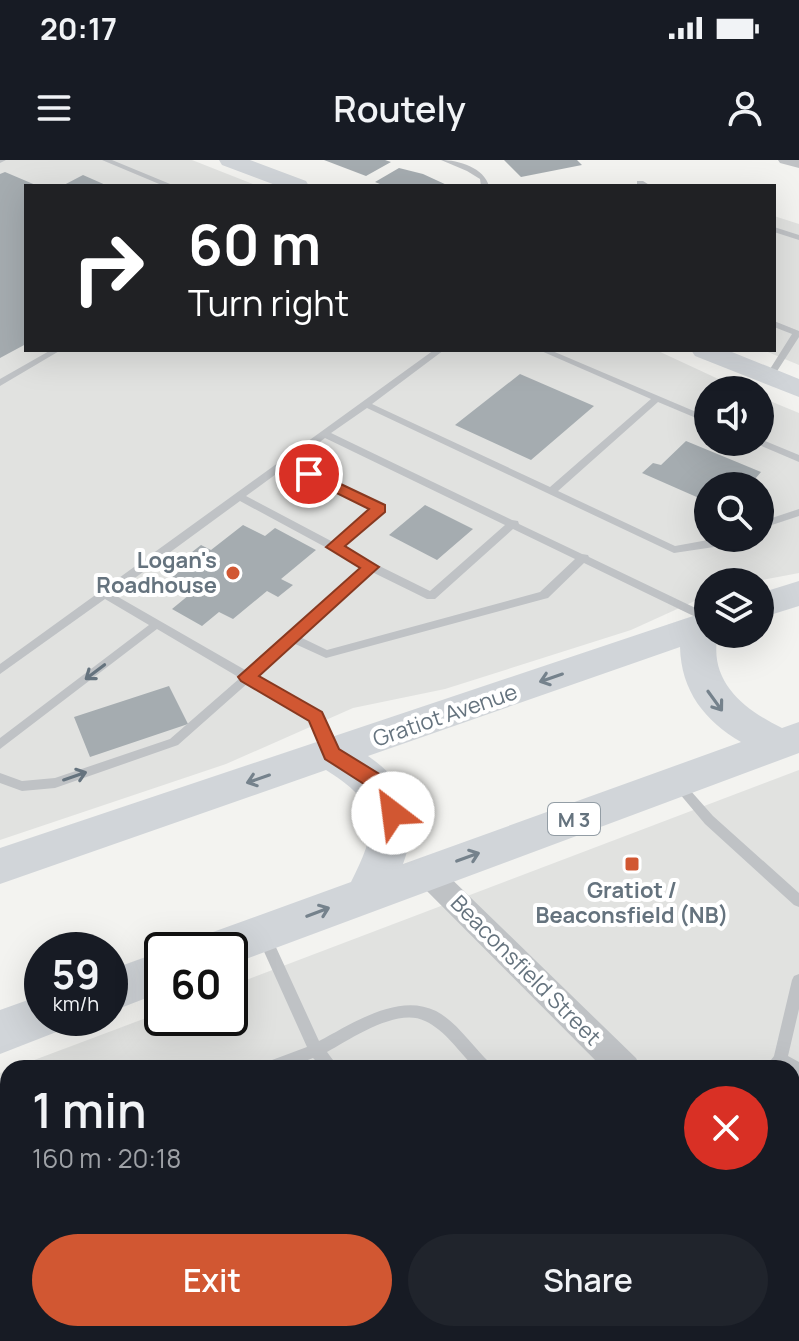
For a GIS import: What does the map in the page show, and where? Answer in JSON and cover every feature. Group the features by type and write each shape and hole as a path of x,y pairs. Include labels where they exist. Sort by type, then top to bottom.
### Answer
{"main road":[{"path":"230,160 293,184"},
{"path":"709,352 767,376"},
{"path":"774,379 799,389"},
{"path":"774,601 799,593"},
{"name":"Gratiot Avenue","path":"0,866 694,628"},
{"path":"698,648 700,675 711,697 725,714 746,729 789,741"},
{"name":"M 3","path":"248,939 789,741"},
{"path":"332,754 374,780 387,796 393,813 386,858 368,893"},
{"path":"0,1032 24,1023"}],"street":[{"path":"786,160 799,163"},
{"name":"Beaconsfield Street","path":"426,872 617,1060"}],"lane":[{"path":"106,160 166,184"},
{"path":"445,160 470,169 483,178 484,184"},
{"path":"776,230 799,238"},
{"path":"770,376 798,333 776,325"},
{"path":"0,383 54,352"},
{"path":"0,670 437,352"},
{"path":"548,352 694,414"},
{"path":"551,492 657,398"},
{"path":"366,404 674,550 694,547"},
{"path":"325,434 584,557 694,618"},
{"path":"774,448 799,459"},
{"path":"286,462 380,508 334,547"},
{"path":"239,496 431,596 514,523"},
{"path":"774,521 799,512"},
{"path":"292,638 326,654 530,599 544,595 584,557"},
{"path":"0,778 22,786 55,783 174,742 371,567"},
{"path":"105,594 316,717 332,754"},
{"path":"0,744 157,624"},
{"path":"677,782 709,820 799,901"},
{"path":"263,933 316,1050 325,1060"},
{"path":"777,1060 799,980"},
{"path":"290,1060 393,1012 413,1011 431,1016 477,1060"}],"shaded area":[{"path":"0,160 192,160 253,184 24,184 24,352 660,352 712,376 694,376 694,456 774,456 774,403 799,413 799,573 774,578 774,568 694,568 694,601 631,630 445,689 353,708 226,764 0,840"},
{"path":"776,217 799,224 799,365 768,352 776,352"},
{"path":"799,770 799,1060 34,1060 98,1036 128,1036 128,1025 144,1019 144,1036 248,1036 248,979"}],"building":[{"path":"324,160 385,160 391,162 366,176"},
{"path":"504,160 577,160 582,165 521,177"},
{"path":"399,168 445,184 380,184 375,182"},
{"path":"5,172 33,184 24,184 24,345 0,358 0,174"},
{"path":"83,175 103,184 66,184"},
{"path":"520,374 594,406 531,460 455,425"},
{"path":"686,441 694,444 694,456 722,456 761,472 694,472 694,496 642,473 653,463 661,465"},
{"path":"425,505 473,529 437,560 389,535"},
{"name":"Logan's Roadhouse","path":"243,525 265,536 275,528 316,550 281,579 293,585 278,597 267,591 233,619 219,612 202,626 172,609 189,595 166,582 185,567 178,563 201,545 211,550"},
{"path":"169,686 188,724 90,757 74,717"}],"place":[{"name":"Logan's Roadhouse","path":"233,573"},
{"name":"Gratiot / Beaconsfield (NB)","path":"632,864"}],"route":[{"path":"309,474 380,508 334,547 371,567 247,677 316,717 332,754 374,780 387,796 393,813"}]}
